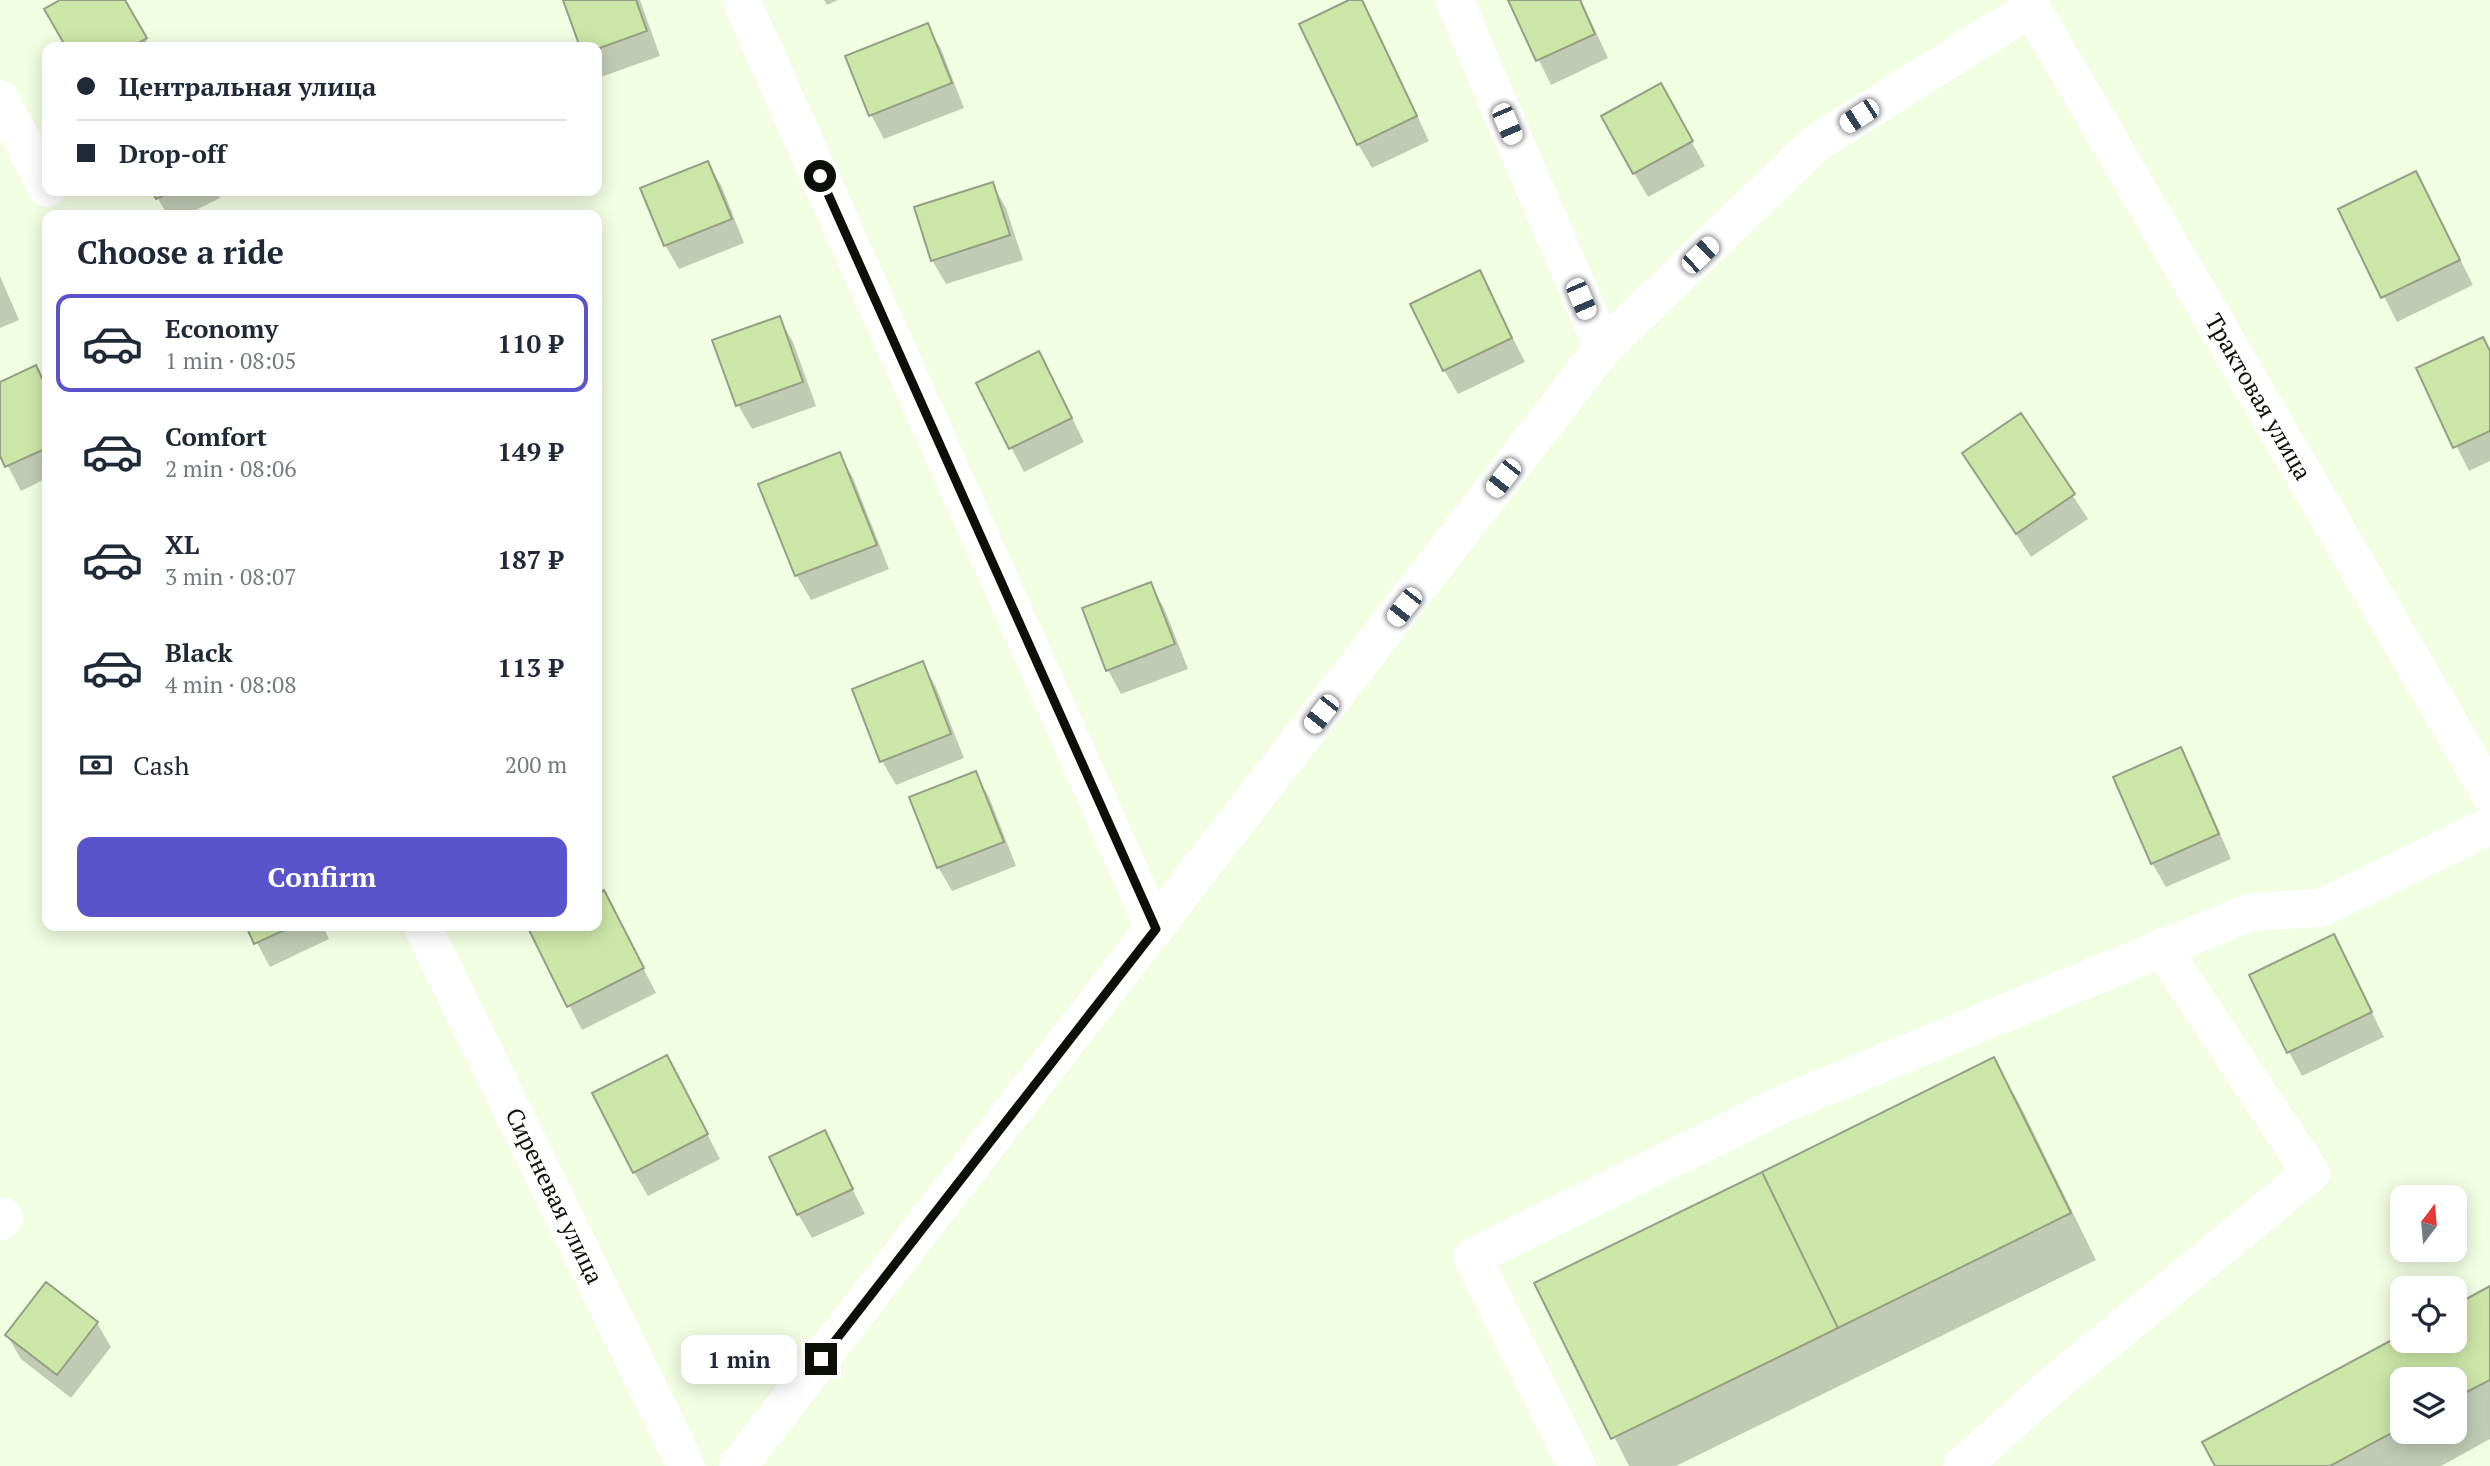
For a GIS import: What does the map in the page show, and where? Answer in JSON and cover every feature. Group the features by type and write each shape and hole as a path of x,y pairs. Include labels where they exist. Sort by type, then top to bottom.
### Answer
{"street":[{"path":"741,0 1156,929"},
{"path":"1454,0 1602,348"},
{"path":"738,1466 1156,929 1602,348 1816,143 2029,4"},
{"name":"Трактовая улица","path":"2029,4 2490,794"},
{"path":"0,99 42,178"},
{"path":"1577,1466 1472,1256 1778,1106 2251,912 2321,908 2490,826"},
{"name":"Сиреневая улица","path":"424,931 686,1466"},
{"path":"1962,1466 2049,1388 2311,1174 2161,947"}],"building":[{"path":"60,0 125,0 147,38 140,42 63,42 44,9"},
{"path":"563,0 636,0 647,31 602,47 602,42 578,42"},
{"path":"1349,0 1362,0 1417,116 1357,145 1299,24"},
{"path":"1508,0 1580,0 1595,34 1536,61"},
{"path":"928,23 952,83 869,116 845,56"},
{"path":"1661,83 1693,141 1633,174 1601,116"},
{"path":"708,161 732,219 664,246 640,188"},
{"path":"2416,171 2460,260 2381,298 2338,209"},
{"path":"993,182 1010,235 931,261 914,207"},
{"path":"1480,270 1512,338 1443,371 1410,304"},
{"path":"780,316 803,382 736,406 712,340"},
{"path":"2483,337 2490,351 2490,431 2453,448 2416,368"},
{"path":"1039,351 1072,418 1009,449 976,383"},
{"path":"36,365 42,378 42,450 5,467 0,456 0,382"},
{"path":"2021,413 2075,494 2016,534 1962,453"},
{"path":"840,452 877,545 795,576 758,484"},
{"path":"1151,582 1175,644 1106,671 1082,608"},
{"path":"923,661 951,734 880,762 852,689"},
{"path":"2181,747 2219,834 2151,864 2113,777"},
{"path":"976,771 1004,842 937,868 909,797"},
{"path":"604,890 644,968 567,1007 529,931 602,931"},
{"path":"248,931 282,931 254,944"},
{"path":"2334,934 2372,1012 2287,1053 2249,975"},
{"path":"667,1055 708,1134 633,1173 592,1093"},
{"path":"1994,1057 2071,1213 1838,1328 1762,1172"},
{"path":"825,1130 853,1189 797,1215 769,1157"},
{"path":"1762,1172 1838,1328 1611,1439 1534,1283"},
{"path":"46,1282 98,1322 57,1375 5,1335"},
{"path":"2490,1286 2490,1380 2467,1392 2467,1367 2390,1367 2390,1434 2330,1466 2215,1466 2202,1442 2390,1341 2390,1353 2467,1353 2467,1298"}],"route":[{"path":"820,176 1156,929 821,1359"}]}
